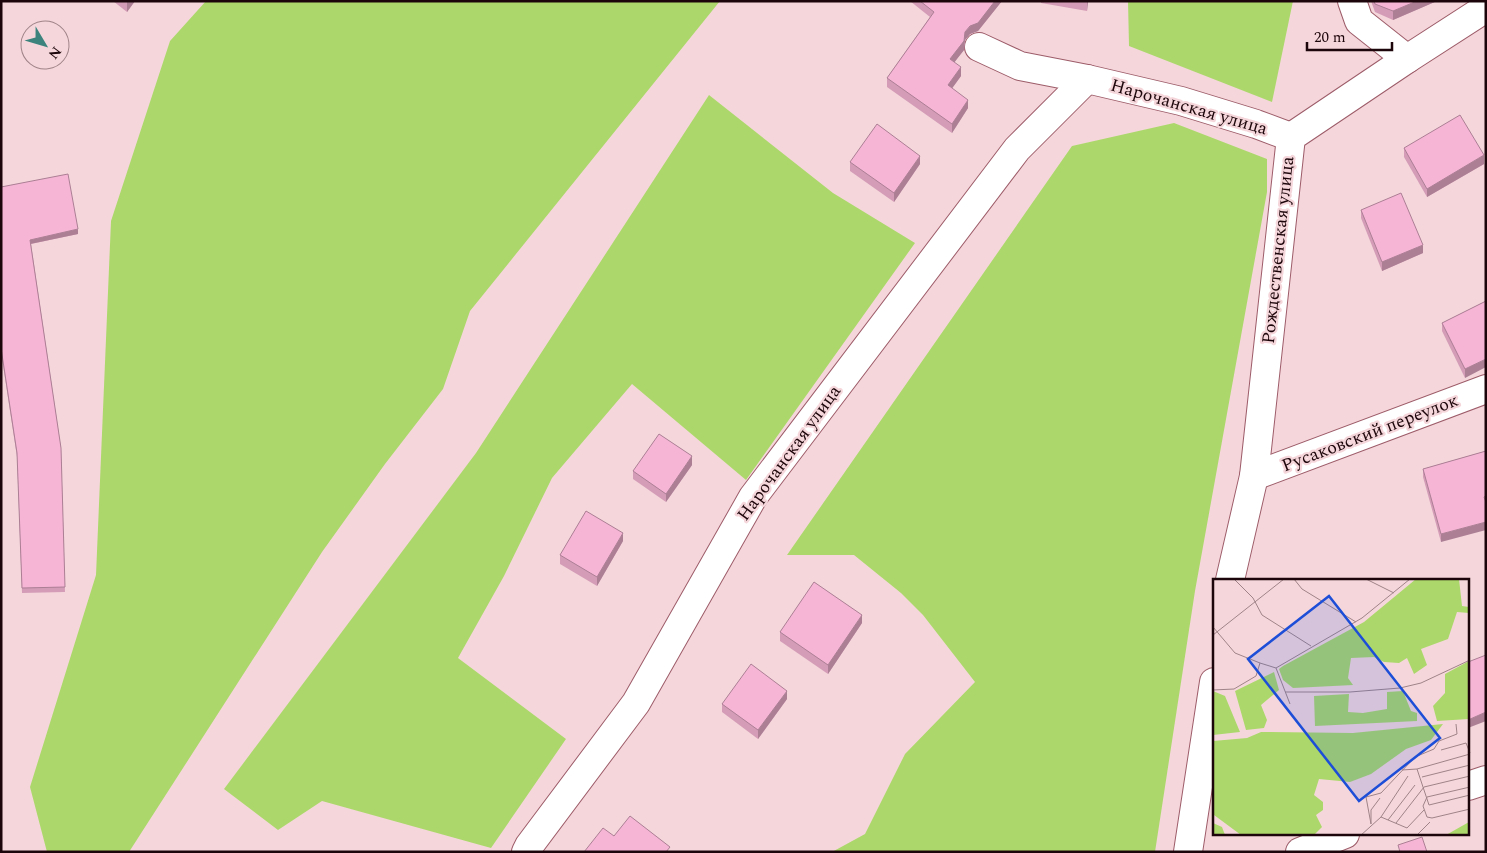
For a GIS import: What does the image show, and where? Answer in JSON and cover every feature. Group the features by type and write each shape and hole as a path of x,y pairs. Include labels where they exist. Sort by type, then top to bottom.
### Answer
{"street":[{"path":"1352,1 1359,21 1407,59"},
{"name":"Рождественская улица","path":"1230,579 1254,476 1291,137 1486,8"},
{"name":"Нарочанская улица","path":"979,47 1020,66 1087,78 1181,101 1291,137"},
{"name":"Нарочанская улица","path":"526,852 636,703 753,497 1017,149 1087,78"},
{"name":"Русаковский переулок","path":"1254,476 1486,389"},
{"path":"1188,852 1213,689"},
{"path":"1470,785 1486,780"},
{"path":"1300,852 1340,836"}],"green space":[{"path":"206,1 720,1 470,311 443,389 385,464 322,552 129,852 47,852 30,787 96,575 111,221 170,41"},
{"path":"1128,1 1293,1 1272,102 1129,46"},
{"path":"709,95 833,193 915,243 746,480 632,384 552,478 504,576 458,658 566,739 491,848 322,801 278,830 224,789 476,453"},
{"path":"1174,123 1267,159 1267,192 1195,591 1155,852 832,852 865,834 905,754 975,682 923,615 901,593 854,555 787,555 1072,146"}],"building":[{"path":"920,1 995,1 978,23 970,26 965,32 964,41 950,59 961,67 948,85 968,100 952,124 887,78 934,12"},
{"path":"1374,1 1417,1 1393,11 1375,4"},
{"path":"1460,115 1484,155 1427,189 1404,148"},
{"path":"877,124 920,156 894,193 850,162"},
{"path":"68,174 78,229 30,240 61,448 65,587 22,588 17,453 1,348 1,187"},
{"path":"1401,193 1423,245 1382,262 1361,210"},
{"path":"1486,301 1486,359 1465,369 1442,323"},
{"path":"659,434 692,456 666,494 633,471"},
{"path":"1486,451 1486,496 1484,497 1486,502 1486,522 1441,534 1423,469"},
{"path":"586,511 623,533 597,577 560,555"},
{"path":"814,582 862,615 828,665 780,632"},
{"path":"1486,655 1486,712 1470,719 1470,661"},
{"path":"751,664 787,691 758,730 722,704"},
{"path":"630,816 670,847 666,852 584,852 603,828 614,836"},
{"path":"1422,837 1427,852 1400,852 1398,845"}]}
